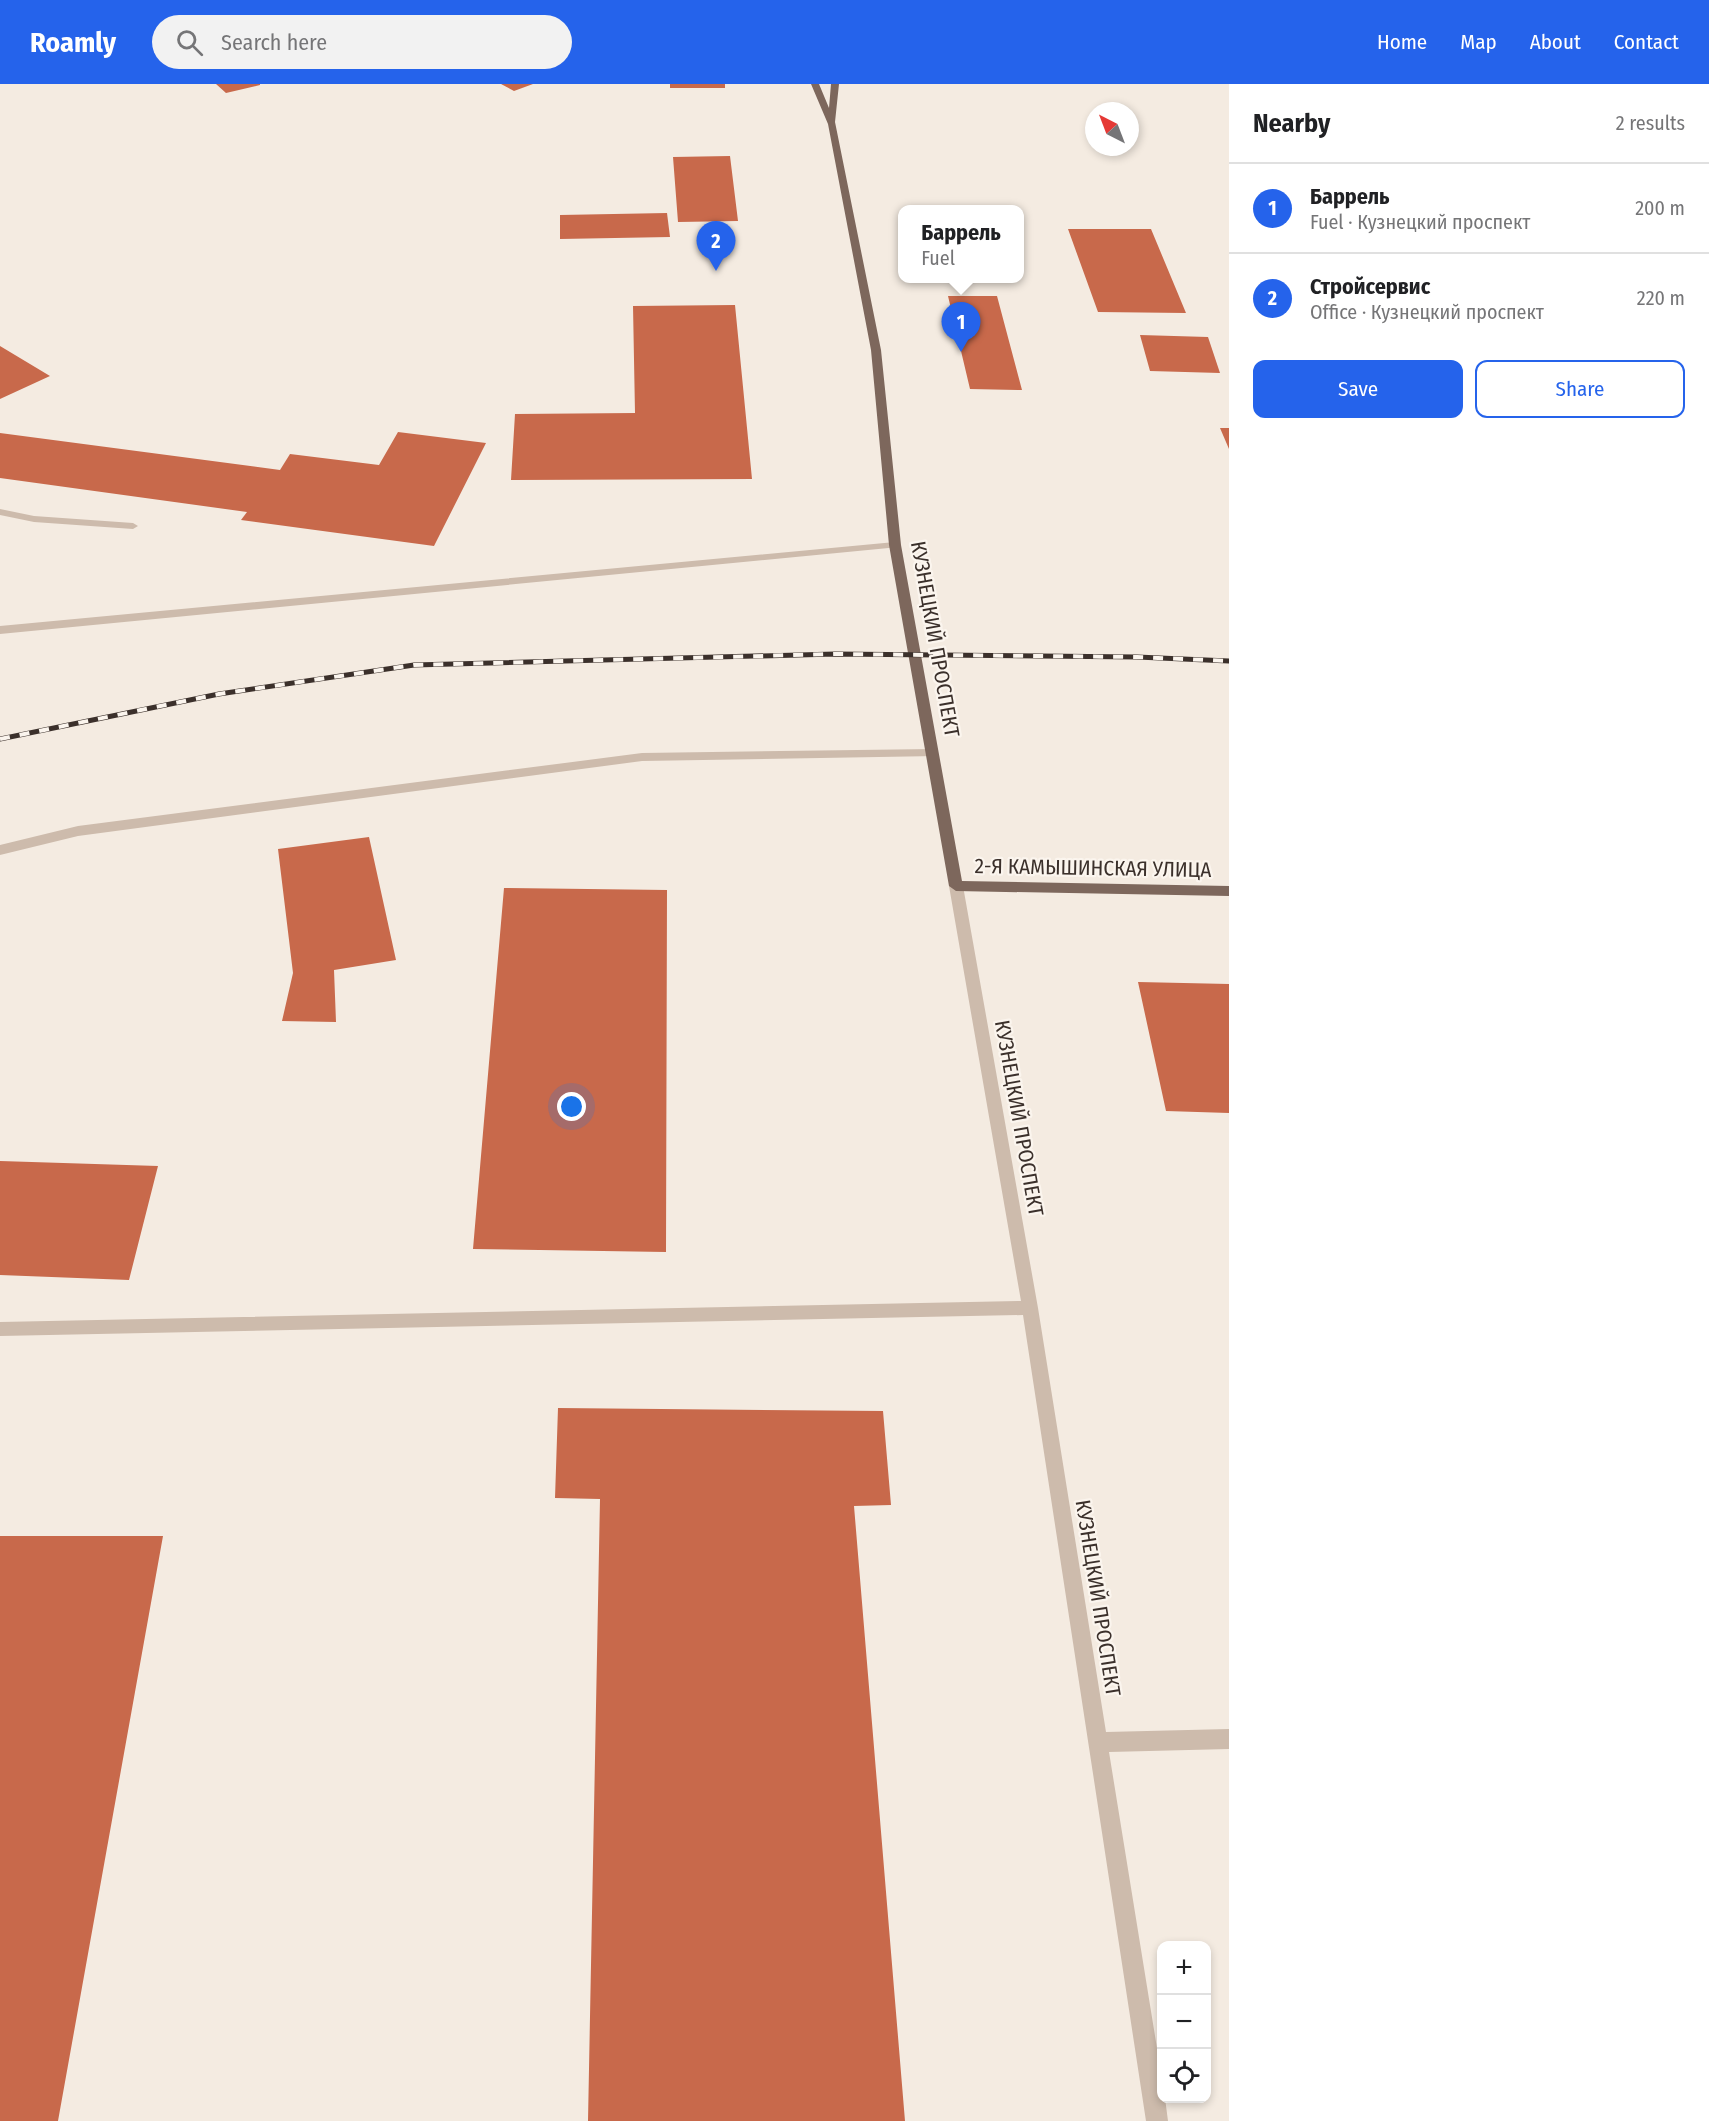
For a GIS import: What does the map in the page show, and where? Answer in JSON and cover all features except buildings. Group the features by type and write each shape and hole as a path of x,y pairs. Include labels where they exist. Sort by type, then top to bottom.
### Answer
{"main road":[{"name":"КУЗНЕЦКИЙ ПРОСПЕКТ","path":"815,84 832,124 876,350 895,545 956,886"},
{"path":"820,95 835,86 848,84"},
{"name":"КУЗНЕЦКИЙ ПРОСПЕКТ","path":"832,124 835,86"},
{"name":"2-Я КАМЫШИНСКАЯ УЛИЦА","path":"956,886 1229,891"}],"street":[{"path":"0,512 34,519 133,526"},
{"path":"0,630 895,545"},
{"path":"0,850 78,831 642,757 933,753"},
{"name":"КУЗНЕЦКИЙ ПРОСПЕКТ","path":"956,886 1030,1308 1157,2121"},
{"path":"0,1329 1030,1308"},
{"path":"1098,1742 1229,1739"}],"railway":[{"path":"0,739 219,694 414,665 835,654 1137,657 1229,661"}],"place":[{"name":"Стройсервис","path":"716,271"},
{"name":"Баррель","path":"961,352"}]}
